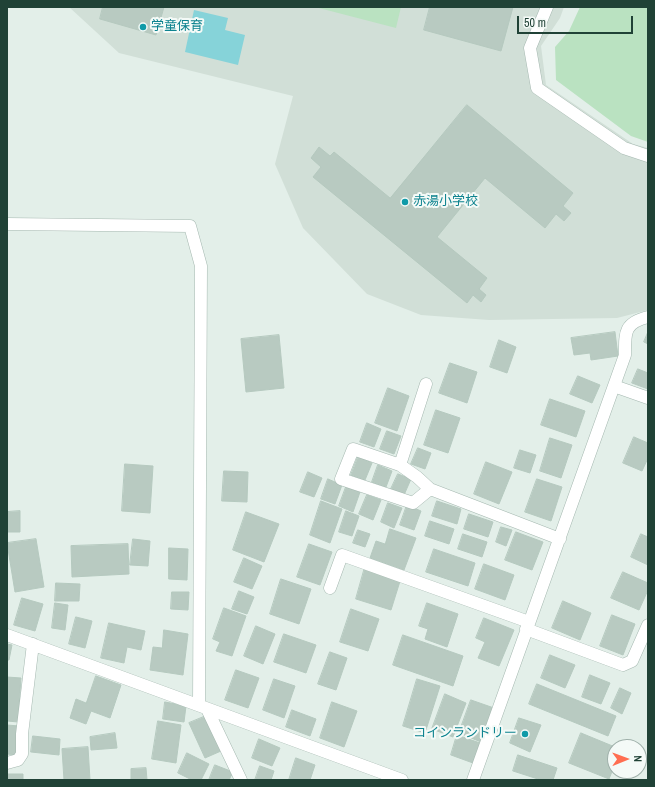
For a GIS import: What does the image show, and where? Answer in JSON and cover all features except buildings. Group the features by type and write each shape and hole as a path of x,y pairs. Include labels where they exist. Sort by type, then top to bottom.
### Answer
{"street":[{"path":"547,7 530,48 537,88 624,148 648,156"},
{"path":"7,224 190,226 201,266 203,707 241,780"},
{"path":"473,780 625,355 625,332 630,324 648,317"},
{"path":"400,465 426,384"},
{"path":"614,386 648,398"},
{"path":"430,489 413,503 341,479 352,449 400,465 417,477 430,489 560,539"},
{"path":"330,588 342,555 528,625 623,665 632,660 648,625"},
{"path":"7,635 203,707 370,775 402,780"},
{"path":"7,763 18,760 22,754 23,727 33,644"}],"shaded area":[{"path":"69,7 564,7 560,18 541,46 546,85 633,144 648,148 648,310 617,318 489,320 421,315 367,294 303,228 275,164 293,96 119,53"}],"green space":[{"path":"315,7 401,7 396,28"},
{"path":"580,7 648,7 648,142 631,136 556,80 555,47 569,31"}],"water":[{"path":"194,10 228,18 225,30 245,35 238,65 185,52"}],"place":[{"name":"学童保育","path":"143,27"},
{"name":"赤湯小学校","path":"405,202"},
{"name":"コインランドリー","path":"525,734"}]}
